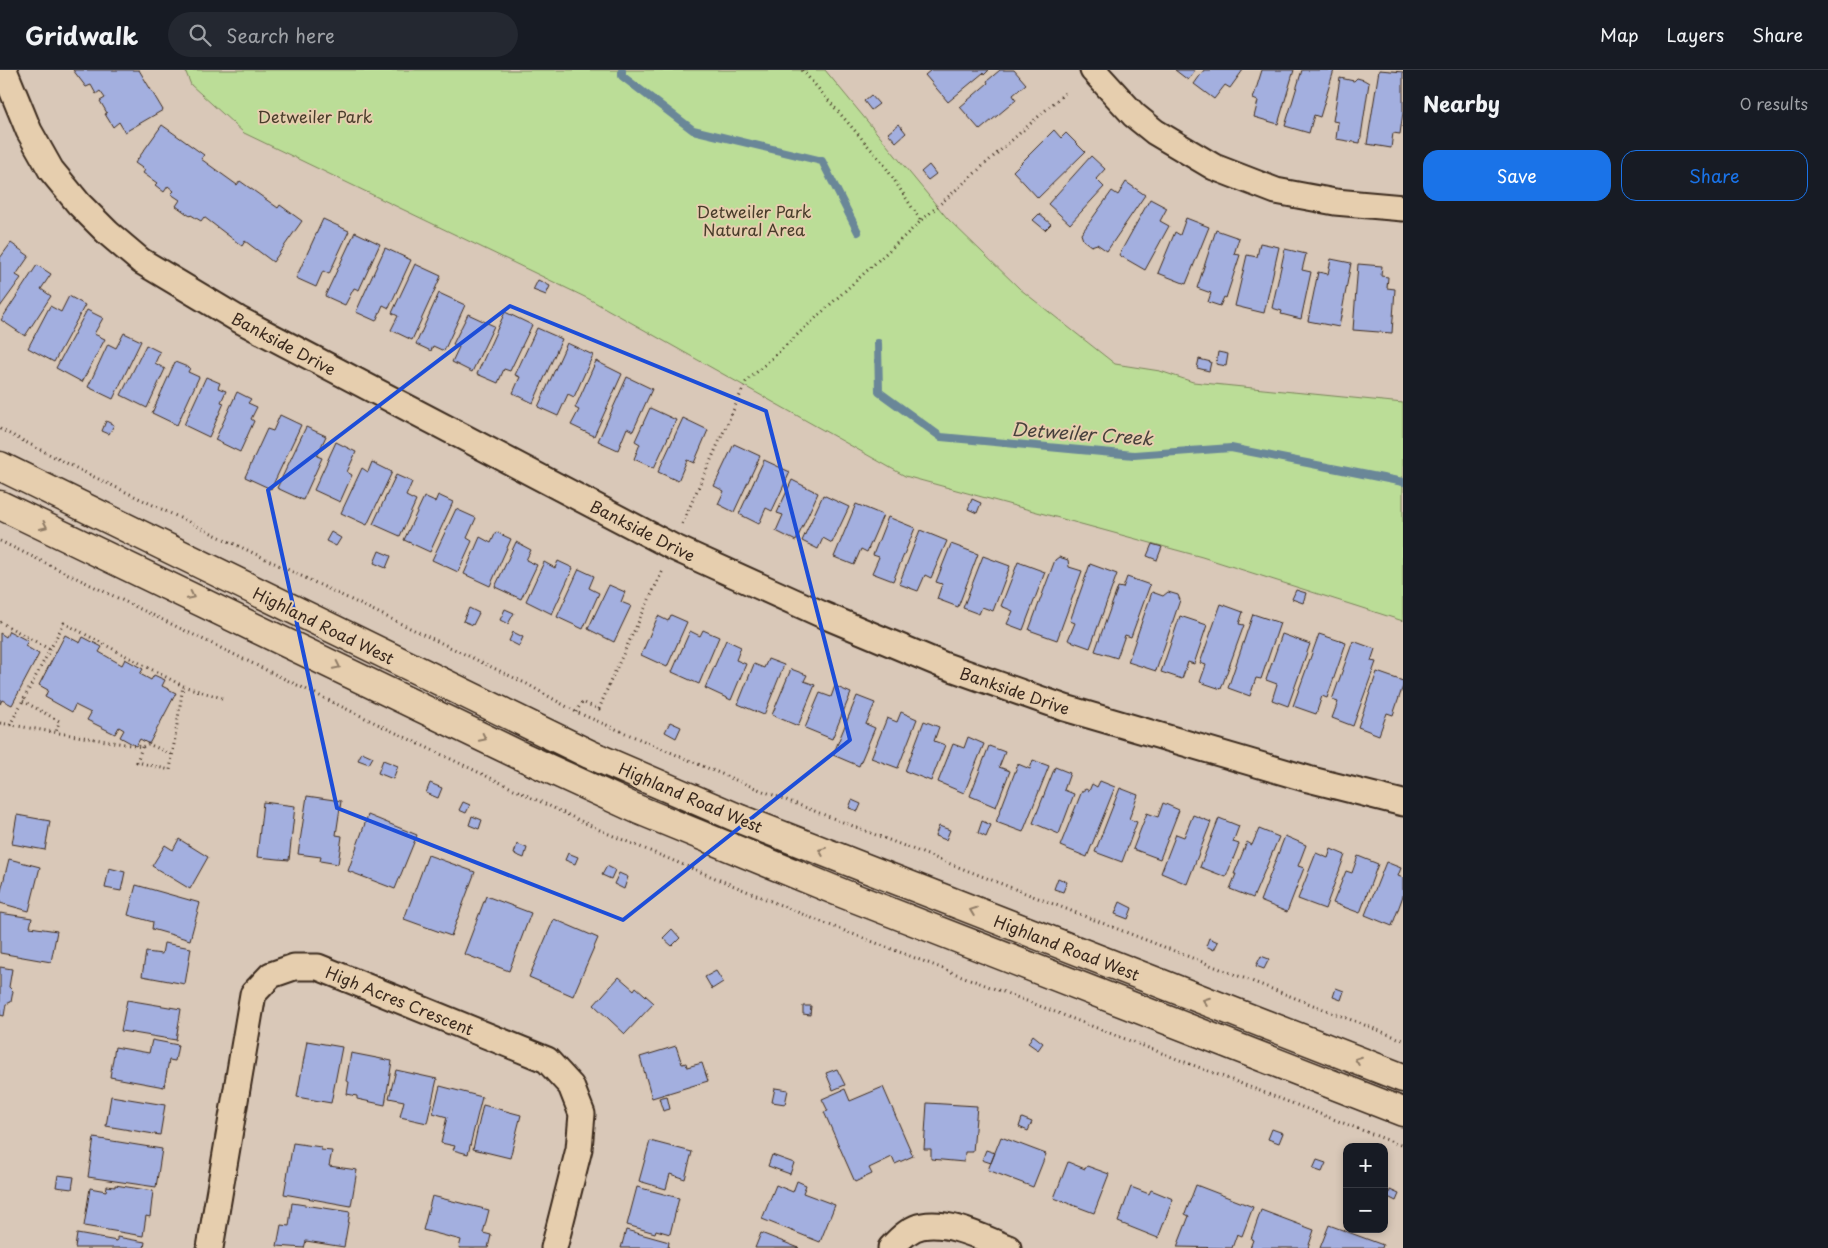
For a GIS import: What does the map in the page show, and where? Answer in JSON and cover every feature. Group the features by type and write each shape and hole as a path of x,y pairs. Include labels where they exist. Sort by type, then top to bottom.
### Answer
{"main road":[{"name":"Highland Road West","path":"0,466 598,758 776,833 1403,1078"},
{"name":"Highland Road West","path":"0,505 519,755 639,810 844,894 1403,1112"}],"street":[{"name":"Bankside Drive","path":"4,70 29,131 51,170 79,204 108,233 141,261 255,328 673,547 821,614 943,664 1065,708 1298,776 1403,803"},
{"path":"1093,70 1134,115 1154,132 1214,167 1276,191 1335,202 1403,208"},
{"name":"High Acres Crescent","path":"210,1248 253,994 271,975 294,967 318,967 547,1060 571,1086 582,1114 579,1150 554,1248"},
{"path":"891,1248 902,1236 921,1226 945,1226 1008,1248"}],"path":[{"path":"802,70 883,163 921,221"},
{"path":"682,526 746,382 921,221 1066,92"},
{"path":"0,430 528,684 576,712 745,784 1403,1040"},
{"path":"576,712 582,702 599,710 611,680 666,564"},
{"path":"0,622 49,649"},
{"path":"10,725 64,622 183,686 222,698"},
{"path":"142,747 137,762 170,770 183,686"},
{"path":"22,701 59,721 56,734"},
{"path":"0,723 56,734 142,747 148,744 172,754"}],"highlighted area":[{"path":"510,306 766,411 850,740 623,920 337,808 268,490"}],"green space":[{"name":"Detweiler Park Natural Area","path":"185,70 825,70 947,218 1020,289 1115,364 1160,371 1193,382 1403,403 1403,621 1202,557 905,476 589,299 244,133 191,85"}],"building":[{"path":"73,70 139,70 163,110 125,132 119,122 113,127 100,101 105,98 100,91 96,94 91,85 86,87"},
{"path":"931,70 989,70 948,102 925,75"},
{"path":"1000,70 1014,70 1026,84 1013,95 1016,100 980,130 960,107"},
{"path":"1175,70 1195,70 1188,80"},
{"path":"1204,70 1243,70 1230,88 1225,85 1214,99 1194,84"},
{"path":"1262,70 1294,70 1278,124 1254,117 1258,101 1253,99"},
{"path":"1302,70 1334,70 1320,117 1314,115 1309,133 1285,126"},
{"path":"1379,70 1403,72 1403,112 1400,134 1393,133 1391,148 1367,144"},
{"path":"1340,78 1354,81 1357,78 1369,83 1360,143 1336,139 1338,122 1333,121"},
{"path":"871,95 879,104 871,110 864,101"},
{"path":"899,124 906,133 896,142 888,133"},
{"path":"162,125 204,155 201,159 237,185 240,181 278,208 280,205 302,221 273,262 245,241 242,246 204,217 201,221 190,216 176,206 180,200 171,194 174,191 168,186 164,192 155,185 157,183 143,173 145,170 135,163"},
{"path":"1054,130 1061,138 1066,133 1085,152 1038,198 1013,171"},
{"path":"1091,156 1105,169 1096,179 1104,187 1070,224 1048,204"},
{"path":"929,165 936,174 928,180 921,172"},
{"path":"1126,182 1145,195 1107,251 1097,244 1091,246 1083,240 1081,234 1112,191 1118,195"},
{"path":"1150,199 1167,208 1160,221 1169,226 1145,270 1119,255"},
{"path":"1039,214 1051,224 1045,230 1033,220"},
{"path":"1186,218 1209,227 1186,284 1158,273 1175,232 1180,235"},
{"path":"323,219 349,231 329,274 323,271 316,287 296,278"},
{"path":"1216,230 1239,238 1234,254 1240,255 1226,298 1224,297 1220,306 1208,302 1211,293 1197,288"},
{"path":"355,232 380,244 359,290 354,288 345,305 325,296"},
{"path":"11,243 29,256 16,275 21,278 0,307 0,258"},
{"path":"1260,243 1279,247 1264,313 1235,306 1247,255 1257,257"},
{"path":"385,248 411,260 389,308 383,305 376,321 356,312"},
{"path":"1285,249 1306,254 1302,270 1311,272 1301,319 1281,314 1282,311 1272,308"},
{"path":"1331,259 1351,263 1339,327 1308,321 1318,272 1328,274"},
{"path":"415,264 441,276 412,340 391,330 398,316 392,313"},
{"path":"1358,264 1382,266 1381,276 1388,277 1387,288 1395,289 1392,333 1353,330"},
{"path":"37,265 51,274 41,289 51,296 25,336 1,320"},
{"path":"538,280 550,286 546,295 533,290"},
{"path":"439,293 465,305 444,351 433,346 431,351 416,344"},
{"path":"69,296 85,305 54,362 28,348 50,306 61,312"},
{"path":"87,310 103,318 94,334 105,339 82,382 56,368"},
{"path":"505,312 532,325 510,371 504,369 498,383 477,374"},
{"path":"468,314 494,326 472,372 452,362 459,347 453,344"},
{"path":"537,328 562,339 533,403 513,393 520,377 515,375"},
{"path":"124,333 141,341 113,399 88,387 108,344 116,348"},
{"path":"567,343 593,355 574,397 568,394 558,416 538,407"},
{"path":"146,345 160,352 155,363 165,369 147,408 121,395"},
{"path":"1218,352 1228,354 1226,366 1216,364"},
{"path":"1199,359 1211,362 1209,371 1197,368"},
{"path":"596,361 622,374 594,436 571,425 579,410 575,408"},
{"path":"175,362 190,368 188,372 199,377 177,425 152,413"},
{"path":"206,377 220,383 218,388 226,391 221,402 224,403 209,437 184,425"},
{"path":"627,377 652,389 633,431 627,428 618,450 598,441"},
{"path":"237,392 251,399 248,403 257,407 251,419 254,421 240,452 215,440"},
{"path":"650,408 676,420 654,468 634,459 640,444 635,441"},
{"path":"280,415 301,425 271,489 245,477 267,429 273,431"},
{"path":"683,418 708,430 694,463 687,460 678,481 658,472"},
{"path":"106,421 114,425 109,434 102,431"},
{"path":"306,427 326,436 317,456 322,458 303,500 277,488"},
{"path":"336,442 356,452 347,472 352,475 340,502 314,490"},
{"path":"734,444 760,456 734,512 718,504 724,491 714,486"},
{"path":"764,460 790,472 772,511 766,508 759,524 739,514"},
{"path":"372,462 392,472 367,525 341,513 362,468 368,472"},
{"path":"396,475 412,482 406,496 416,501 400,536 373,524"},
{"path":"792,480 818,493 796,541 776,531 783,515 777,513"},
{"path":"438,495 453,502 430,552 404,540 424,497 435,502"},
{"path":"823,495 849,507 832,543 823,538 818,549 802,541"},
{"path":"972,499 981,503 977,513 968,509"},
{"path":"856,504 883,515 867,552 861,549 854,565 834,557"},
{"path":"456,509 476,518 467,538 472,541 458,572 432,560"},
{"path":"888,517 915,528 893,581 872,573 879,557 873,555"},
{"path":"920,530 947,541 931,578 925,575 918,591 899,584"},
{"path":"331,532 341,538 336,546 326,541"},
{"path":"496,532 511,539 490,586 464,574 480,537 491,543"},
{"path":"516,542 531,550 526,560 537,565 521,599 495,587"},
{"path":"951,544 978,554 958,607 937,599 942,584 936,582"},
{"path":"1152,544 1162,547 1157,560 1147,556"},
{"path":"379,551 391,556 386,568 374,563"},
{"path":"983,556 1010,566 993,611 982,607 979,614 963,608"},
{"path":"1059,557 1068,560 1069,567 1082,571 1057,640 1029,630 1055,560"},
{"path":"558,561 573,568 552,614 526,601 544,562 555,568"},
{"path":"1018,562 1045,572 1023,630 1007,624 1013,611 1001,606"},
{"path":"1090,564 1117,574 1090,648 1068,640 1075,623 1070,621"},
{"path":"579,569 594,576 589,588 599,593 583,629 557,617"},
{"path":"1127,577 1150,585 1131,637 1125,635 1117,658 1095,651 1118,587 1123,588"},
{"path":"609,585 625,592 621,602 631,606 614,642 588,629"},
{"path":"1296,590 1306,593 1303,603 1292,599"},
{"path":"1152,592 1163,596 1168,592 1178,595 1180,600 1156,671 1128,662"},
{"path":"1221,604 1243,612 1239,624 1244,625 1221,689 1200,682 1206,665 1200,663"},
{"path":"469,608 479,613 473,625 463,621"},
{"path":"505,609 514,613 508,624 500,620"},
{"path":"1253,614 1280,623 1261,679 1256,678 1250,696 1228,688"},
{"path":"671,615 687,622 667,667 641,655 658,616 668,621"},
{"path":"1180,616 1207,625 1194,664 1188,662 1182,679 1161,672"},
{"path":"703,630 719,637 699,684 672,672 690,631 700,636"},
{"path":"9,631 28,641 25,646 39,654 12,705 2,700 0,704 0,633 6,637"},
{"path":"513,632 523,637 519,646 509,641"},
{"path":"1282,634 1310,644 1288,706 1272,700 1277,684 1266,680"},
{"path":"1319,634 1346,643 1327,698 1322,696 1316,714 1293,706"},
{"path":"65,635 80,643 83,637 102,647 99,652 122,665 125,659 143,669 140,674 151,680 154,675 165,680 162,686 176,693 149,744 140,739 136,746 120,737 124,730 119,727 115,734 87,720 91,713 75,705 72,712 45,697 48,690 39,685"},
{"path":"726,640 741,647 736,660 746,664 731,700 705,688"},
{"path":"1353,641 1375,649 1371,661 1376,662 1353,726 1332,718 1338,702 1332,700"},
{"path":"768,659 784,665 764,715 738,704 754,664 764,668"},
{"path":"791,669 807,675 804,681 815,685 798,726 772,715"},
{"path":"1377,672 1403,681 1393,715 1387,713 1379,735 1358,727"},
{"path":"835,686 851,693 832,739 805,728 820,693 831,697"},
{"path":"857,696 875,703 866,724 875,728 859,766 833,755"},
{"path":"901,712 917,719 898,768 871,758 887,718 897,722"},
{"path":"924,721 939,727 934,741 945,745 931,781 905,771"},
{"path":"670,722 681,727 676,738 665,732"},
{"path":"968,737 984,744 964,793 938,782 953,744 964,748"},
{"path":"989,746 1005,752 999,767 1010,771 996,807 970,796"},
{"path":"362,752 373,757 369,764 358,760"},
{"path":"383,760 398,766 393,779 378,773"},
{"path":"1033,760 1049,766 1023,832 996,822 1018,764 1030,769"},
{"path":"1055,767 1070,773 1064,790 1074,794 1059,834 1033,823"},
{"path":"1100,781 1115,787 1087,857 1060,846 1082,791 1086,789 1089,791 1092,784 1097,787"},
{"path":"430,783 442,788 438,798 426,793"},
{"path":"1120,788 1138,795 1129,819 1137,822 1122,862 1095,852"},
{"path":"307,796 341,801 336,835 342,836 338,864 320,861 321,857 298,854"},
{"path":"852,800 861,804 858,811 849,808"},
{"path":"263,802 295,806 289,860 257,857"},
{"path":"463,802 470,805 466,813 459,810"},
{"path":"1163,803 1179,810 1160,859 1133,849 1147,813 1158,817"},
{"path":"17,815 50,821 45,850 12,844"},
{"path":"368,815 417,835 395,889 348,871"},
{"path":"1193,815 1211,822 1187,884 1161,873 1176,834 1184,837"},
{"path":"472,816 482,820 479,829 469,825"},
{"path":"1219,818 1239,826 1233,842 1239,844 1226,877 1200,867"},
{"path":"982,821 991,825 986,837 978,833"},
{"path":"939,826 950,830 946,840 935,836"},
{"path":"1259,829 1279,837 1253,898 1230,889 1247,842 1252,845"},
{"path":"1285,836 1306,845 1298,866 1304,868 1287,912 1260,901"},
{"path":"179,839 208,857 190,889 152,866 165,845 173,850"},
{"path":"517,844 527,848 524,858 514,854"},
{"path":"1331,849 1345,855 1325,909 1298,899 1316,853 1328,858"},
{"path":"568,853 578,857 575,864 565,860"},
{"path":"428,855 475,872 451,936 404,919"},
{"path":"1358,856 1378,864 1360,913 1333,903 1346,871 1352,873"},
{"path":"9,859 40,867 29,911 0,903 0,895"},
{"path":"1386,862 1401,868 1398,876 1403,878 1403,896 1392,926 1365,915"},
{"path":"607,866 615,870 611,879 602,875"},
{"path":"109,868 125,872 121,891 105,888"},
{"path":"619,873 628,877 624,889 614,884"},
{"path":"1058,878 1067,882 1063,892 1054,889"},
{"path":"136,885 200,903 190,940 152,929 153,922 128,915"},
{"path":"486,896 531,913 509,971 464,954"},
{"path":"1120,902 1132,908 1128,919 1115,914"},
{"path":"0,913 32,918 30,927 57,931 51,962 0,953"},
{"path":"554,919 598,938 573,996 529,977"},
{"path":"672,929 680,938 672,946 663,938"},
{"path":"1209,938 1218,942 1214,950 1206,946"},
{"path":"164,943 191,948 185,984 142,976 146,952 162,954"},
{"path":"1261,956 1269,959 1264,969 1256,966"},
{"path":"0,967 12,969 9,987 13,991 11,1002 6,1004 4,1016 0,1015"},
{"path":"716,971 723,982 712,989 705,977"},
{"path":"619,977 634,990 636,987 654,1003 625,1034 594,1005"},
{"path":"1336,988 1344,991 1341,1000 1333,997"},
{"path":"127,1000 181,1009 176,1040 121,1031"},
{"path":"803,1006 811,1006 810,1015 803,1014"},
{"path":"1033,1035 1043,1043 1038,1050 1028,1043"},
{"path":"152,1040 178,1045 175,1061 169,1060 164,1087 110,1077 115,1047 149,1053"},
{"path":"307,1041 342,1047 331,1103 297,1097"},
{"path":"676,1046 682,1064 686,1063 687,1067 702,1063 708,1081 652,1098 640,1057"},
{"path":"351,1053 392,1061 385,1105 357,1099 357,1096 347,1094 349,1082 346,1081"},
{"path":"837,1069 845,1085 833,1090 826,1073"},
{"path":"396,1070 437,1079 427,1123 400,1117 404,1101 389,1098"},
{"path":"440,1086 482,1097 468,1154 453,1150 455,1146 441,1143 447,1117 433,1113"},
{"path":"883,1087 913,1156 895,1164 892,1157 869,1168 872,1174 855,1182 824,1112 828,1111 822,1099 845,1089 850,1101"},
{"path":"775,1088 788,1090 785,1104 772,1102"},
{"path":"111,1096 165,1105 160,1135 106,1126"},
{"path":"667,1096 670,1109 663,1111 659,1098"},
{"path":"927,1103 977,1106 973,1152 965,1152 964,1162 931,1159 931,1149 924,1149"},
{"path":"483,1105 521,1115 510,1158 473,1149"},
{"path":"1022,1118 1032,1122 1028,1131 1019,1127"},
{"path":"1272,1129 1283,1133 1279,1143 1268,1139"},
{"path":"1001,1137 1046,1154 1033,1187 988,1170"},
{"path":"94,1138 162,1149 156,1187 88,1177"},
{"path":"650,1141 692,1152 685,1179 670,1174 666,1189 639,1181"},
{"path":"293,1143 321,1147 321,1150 332,1151 329,1166 357,1170 351,1206 284,1194"},
{"path":"986,1150 995,1153 991,1163 982,1160"},
{"path":"772,1155 794,1163 790,1174 768,1166"},
{"path":"1317,1160 1326,1163 1322,1172 1313,1169"},
{"path":"1068,1162 1085,1169 1087,1166 1109,1174 1094,1213 1054,1198"},
{"path":"58,1175 74,1177 72,1189 56,1187"},
{"path":"797,1181 806,1185 803,1193 835,1205 820,1242 762,1219 776,1185 793,1192"},
{"path":"115,1185 153,1191 150,1217 146,1216 143,1236 84,1226 90,1188 106,1191 107,1186 115,1187"},
{"path":"1196,1185 1253,1207 1242,1236 1237,1234 1232,1248 1177,1247 1189,1216 1185,1214"},
{"path":"637,1187 679,1198 670,1234 656,1230 655,1233 627,1225"},
{"path":"1131,1187 1149,1194 1151,1190 1173,1199 1158,1238 1118,1222"},
{"path":"1390,1190 1399,1194 1396,1201 1388,1197"},
{"path":"432,1196 489,1210 483,1233 491,1235 488,1248 459,1248 461,1240 423,1230"},
{"path":"292,1203 350,1212 344,1247 306,1241 304,1248 277,1246 281,1225 289,1226"},
{"path":"1261,1210 1314,1230 1308,1248 1250,1248 1253,1240 1251,1239"},
{"path":"1329,1225 1343,1230 1343,1233 1351,1233 1383,1245 1382,1248 1320,1248"},
{"path":"626,1230 669,1242 668,1248 621,1248"},
{"path":"761,1233 799,1248 755,1248"},
{"path":"77,1234 117,1241 117,1237 145,1242 144,1248 75,1248"}],"waterway":[{"name":"Detweiler Creek","path":"622,70 622,76 693,130 822,161 858,232"},
{"name":"Detweiler Creek","path":"878,343 879,392 941,437 1134,455 1231,448 1403,482"}],"park label":[{"name":"Detweiler Park","path":"315,116"}]}
